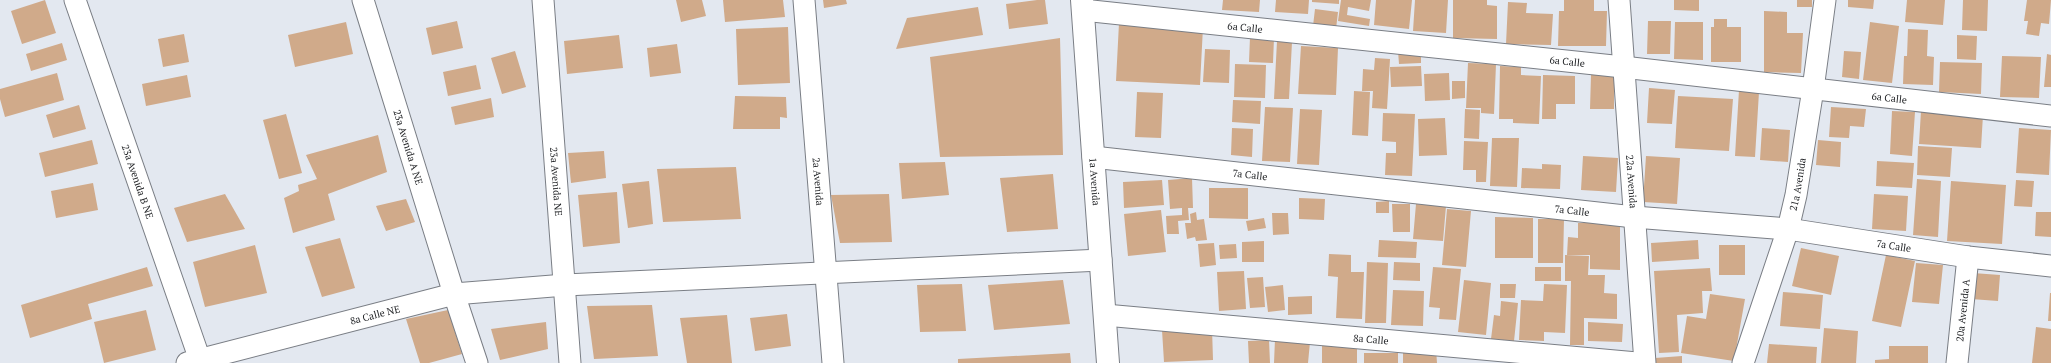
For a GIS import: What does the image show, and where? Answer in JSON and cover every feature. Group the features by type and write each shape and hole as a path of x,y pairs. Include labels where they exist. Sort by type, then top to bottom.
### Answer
{"street":[{"name":"23a Avenida B NE","path":"75,0 196,362"},
{"name":"23a Avenida A NE","path":"363,0 454,294 477,363"},
{"name":"23a Avenida NE","path":"543,0 570,363"},
{"name":"2a Avenida","path":"804,0 833,363"},
{"name":"22a Avenida","path":"1619,0 1622,67 1645,363"},
{"name":"21a Avenida","path":"1743,363 1788,229 1796,195 1813,89 1825,0"},
{"name":"6a Calle","path":"1082,5 2051,116"},
{"name":"1a Avenida","path":"1082,5 1108,363"},
{"name":"7a Calle","path":"1093,157 1634,217 1788,229 1968,257 2051,266"},
{"name":"20a Avenida A","path":"1957,363 1968,257"},
{"name":"8a Calle NE","path":"196,362 454,294 565,285 827,274 1101,260"},
{"name":"8a Calle","path":"1105,315 1637,363"}],"building":[{"path":"45,0 56,33 22,44 11,11"},
{"path":"676,0 702,0 706,16 681,22"},
{"path":"723,0 783,0 785,17 725,22"},
{"path":"823,0 846,0 847,4 824,8"},
{"path":"1045,0 1048,24 1009,29 1006,4"},
{"path":"1223,0 1260,0 1259,12 1222,10"},
{"path":"1276,0 1309,0 1308,14 1275,12"},
{"path":"1312,0 1339,0 1339,4 1312,2"},
{"path":"1341,0 1371,0 1369,11 1348,7 1347,15 1370,19 1369,26 1338,21"},
{"path":"1376,0 1412,0 1409,29 1374,25"},
{"path":"1415,0 1448,0 1446,33 1413,31"},
{"path":"1453,0 1487,0 1487,5 1497,6 1497,39 1453,38"},
{"path":"1564,0 1594,0 1594,11 1607,11 1606,46 1558,46 1559,11 1564,11"},
{"path":"1674,0 1699,0 1699,11 1674,10"},
{"path":"1797,0 1812,0 1812,7 1797,7"},
{"path":"1848,0 1874,0 1873,9 1848,7"},
{"path":"1907,0 1945,0 1943,25 1905,22"},
{"path":"1963,0 1988,0 1987,31 1962,30"},
{"path":"2027,0 2051,0 2049,24 2041,23 2039,36 2026,34 2028,21 2024,21"},
{"path":"1508,2 1527,3 1526,13 1553,14 1551,45 1506,44"},
{"path":"978,7 983,35 896,49 907,18"},
{"path":"1315,9 1338,12 1336,29 1313,26"},
{"path":"1764,11 1787,12 1787,33 1803,33 1801,73 1764,72"},
{"path":"1714,19 1727,19 1727,27 1741,27 1741,62 1711,62 1711,27 1714,27"},
{"path":"457,21 463,48 432,55 426,28"},
{"path":"1648,21 1671,21 1670,54 1647,54"},
{"path":"346,22 353,54 295,67 288,35"},
{"path":"1675,22 1703,22 1703,60 1674,59"},
{"path":"1870,22 1899,26 1892,83 1863,80"},
{"path":"1119,23 1203,27 1200,85 1116,81"},
{"path":"788,27 790,83 738,85 736,29"},
{"path":"1908,29 1928,30 1927,56 1934,57 1933,85 1903,84 1904,56 1907,56"},
{"path":"184,34 189,62 163,67 158,39"},
{"path":"619,35 623,68 567,74 564,41"},
{"path":"1957,35 1977,36 1976,60 1957,59"},
{"path":"1250,37 1274,38 1273,63 1249,62"},
{"path":"1060,38 1063,155 940,157 930,57"},
{"path":"1277,41 1292,42 1289,99 1274,99"},
{"path":"62,43 67,60 31,71 26,54"},
{"path":"677,44 681,73 650,77 647,48"},
{"path":"1301,46 1338,48 1336,95 1298,94"},
{"path":"1205,49 1230,50 1229,83 1203,82"},
{"path":"1421,50 1421,63 1399,64 1398,51"},
{"path":"515,51 526,87 502,94 491,58"},
{"path":"1844,51 1861,52 1859,79 1842,77"},
{"path":"2047,54 2051,55 2051,87 2044,87"},
{"path":"2002,56 2041,57 2039,98 2000,97"},
{"path":"1375,58 1390,59 1387,109 1372,108 1373,91 1362,91 1363,69 1374,70"},
{"path":"1940,62 1982,63 1981,94 1939,92"},
{"path":"1468,63 1496,64 1494,114 1481,113 1481,108 1466,108"},
{"path":"1235,64 1266,65 1265,98 1234,97"},
{"path":"476,65 481,89 448,96 443,72"},
{"path":"1421,66 1422,86 1391,87 1390,67"},
{"path":"1500,66 1521,67 1521,75 1541,76 1539,124 1513,123 1513,119 1499,119"},
{"path":"57,73 64,100 5,117 0,99 0,89"},
{"path":"1449,73 1450,100 1425,101 1424,74"},
{"path":"187,75 191,97 146,106 142,84"},
{"path":"1543,75 1575,76 1575,104 1556,104 1556,119 1542,119"},
{"path":"1591,75 1614,75 1614,109 1590,109"},
{"path":"1452,81 1465,81 1465,98 1452,99"},
{"path":"1649,88 1675,90 1672,124 1647,123"},
{"path":"1739,90 1759,92 1755,157 1735,156"},
{"path":"1354,91 1370,92 1368,136 1352,135"},
{"path":"1137,92 1163,93 1161,138 1135,137"},
{"path":"735,96 786,97 787,118 780,117 780,129 733,129"},
{"path":"1678,96 1733,99 1729,151 1675,148"},
{"path":"491,98 494,117 455,125 451,107"},
{"path":"1233,100 1261,101 1260,124 1232,122"},
{"path":"79,105 86,129 53,138 46,115"},
{"path":"1265,107 1293,108 1290,162 1262,161"},
{"path":"1831,107 1866,109 1864,127 1850,126 1849,138 1829,137"},
{"path":"1300,109 1322,110 1319,165 1297,164"},
{"path":"1465,109 1480,110 1479,139 1464,138"},
{"path":"1892,111 1915,112 1912,156 1890,154"},
{"path":"1921,111 1983,115 1981,148 1919,144"},
{"path":"1383,113 1415,114 1412,176 1385,175 1386,153 1396,153 1396,142 1382,141"},
{"path":"286,114 302,173 279,179 263,120"},
{"path":"1445,118 1447,155 1419,156 1418,119"},
{"path":"1232,128 1253,129 1252,157 1231,155"},
{"path":"1762,128 1790,130 1788,162 1760,160"},
{"path":"2019,128 2051,130 2049,175 2016,173"},
{"path":"378,135 387,172 328,194 335,220 293,233 284,198 299,191 298,185 317,179 306,155"},
{"path":"1492,138 1519,138 1517,187 1490,186"},
{"path":"92,140 98,164 45,177 39,153"},
{"path":"1818,140 1841,142 1840,167 1816,165"},
{"path":"1464,141 1488,142 1486,182 1476,182 1476,170 1463,170"},
{"path":"1918,146 1952,148 1950,177 1917,175"},
{"path":"604,151 606,178 571,183 568,153"},
{"path":"1583,156 1618,158 1616,192 1581,190"},
{"path":"1646,156 1680,158 1677,204 1643,202"},
{"path":"1877,161 1914,163 1912,188 1876,186"},
{"path":"945,162 949,195 902,199 899,163"},
{"path":"1542,164 1561,165 1560,189 1521,188 1522,168 1542,169"},
{"path":"736,167 741,219 663,222 657,169"},
{"path":"1053,174 1058,229 1007,232 1000,178"},
{"path":"1192,178 1193,208 1188,208 1189,220 1178,221 1179,234 1167,234 1166,216 1182,215 1182,208 1170,209 1168,180"},
{"path":"1917,179 1941,181 1938,237 1913,235"},
{"path":"1162,180 1164,205 1124,208 1123,182"},
{"path":"2016,180 2034,181 2032,207 2014,206"},
{"path":"649,181 653,224 628,228 622,184"},
{"path":"1951,181 2006,185 2002,244 1947,241"},
{"path":"93,183 98,210 56,218 51,191"},
{"path":"1209,188 1248,188 1248,219 1209,218"},
{"path":"617,192 620,243 583,247 578,195"},
{"path":"225,194 245,229 187,242 174,208"},
{"path":"889,194 892,242 840,243 831,195"},
{"path":"1874,194 1908,196 1906,231 1872,229"},
{"path":"1299,198 1325,199 1324,220 1299,219"},
{"path":"406,199 415,222 386,231 376,206"},
{"path":"1389,201 1389,213 1376,213 1376,202"},
{"path":"1392,204 1410,204 1410,232 1393,232"},
{"path":"1416,204 1446,206 1443,241 1413,239"},
{"path":"1447,209 1471,211 1466,267 1442,265"},
{"path":"1161,210 1166,252 1128,256 1124,214"},
{"path":"1196,212 1197,220 1204,219 1207,240 1196,241 1195,237 1187,239 1185,223 1191,223 1190,214"},
{"path":"2036,212 2051,212 2051,237 2035,236"},
{"path":"1272,213 1288,213 1289,234 1273,235"},
{"path":"1495,217 1533,218 1533,258 1495,258"},
{"path":"1264,218 1266,228 1248,231 1246,221"},
{"path":"1538,219 1564,219 1563,263 1538,263"},
{"path":"1578,223 1620,223 1620,270 1590,269 1590,255 1567,255 1568,237 1578,238"},
{"path":"340,238 355,288 322,297 305,247"},
{"path":"1379,240 1417,242 1416,258 1378,257"},
{"path":"1698,240 1699,259 1652,262 1651,243"},
{"path":"1264,241 1264,262 1242,262 1242,242"},
{"path":"1214,243 1216,265 1200,267 1198,244"},
{"path":"1236,244 1237,258 1220,259 1219,245"},
{"path":"255,245 267,293 205,307 193,262"},
{"path":"1719,245 1745,245 1745,275 1719,275"},
{"path":"1801,248 1839,256 1831,295 1792,286"},
{"path":"1329,254 1351,255 1351,272 1364,272 1362,319 1336,318 1338,277 1328,276"},
{"path":"1565,255 1589,256 1588,275 1605,275 1604,293 1617,294 1617,319 1584,318 1584,345 1570,345 1571,281 1565,281"},
{"path":"1886,255 1915,261 1901,327 1872,321"},
{"path":"1367,262 1388,263 1386,323 1365,323"},
{"path":"1394,262 1420,263 1420,281 1393,280"},
{"path":"1916,263 1943,265 1939,304 1912,302"},
{"path":"147,267 153,286 88,304 92,319 30,338 21,305"},
{"path":"1433,267 1461,269 1456,320 1439,319 1440,308 1429,307"},
{"path":"1535,267 1561,267 1561,281 1535,281"},
{"path":"1710,268 1712,291 1702,291 1703,313 1677,315 1679,352 1659,353 1654,271"},
{"path":"1244,271 1246,309 1219,311 1217,272"},
{"path":"1973,273 2000,275 1998,301 1971,299"},
{"path":"1263,277 1265,307 1250,308 1247,278"},
{"path":"1063,280 1070,324 994,330 988,285"},
{"path":"1464,280 1491,283 1486,335 1458,332"},
{"path":"962,284 966,331 920,332 917,285"},
{"path":"1500,284 1516,284 1515,298 1500,298"},
{"path":"1544,284 1567,285 1565,333 1544,332 1544,341 1519,340 1521,300 1543,301"},
{"path":"1283,285 1285,310 1268,312 1265,287"},
{"path":"1393,290 1424,291 1423,326 1391,325"},
{"path":"1783,292 1823,295 1820,329 1780,326"},
{"path":"2050,293 2051,321 2048,321"},
{"path":"1710,294 1745,299 1734,361 1681,353 1687,316 1706,319"},
{"path":"1312,296 1312,314 1288,315 1288,297"},
{"path":"1501,301 1518,303 1514,341 1491,339 1494,315 1500,316"},
{"path":"652,305 658,356 594,359 587,306"},
{"path":"146,310 156,350 104,363 94,322"},
{"path":"448,310 462,354 429,363 420,363 406,319"},
{"path":"787,314 791,346 755,351 750,318"},
{"path":"727,315 732,363 687,363 680,318"},
{"path":"546,322 548,349 500,360 491,329"},
{"path":"1588,322 1623,324 1622,342 1588,341"},
{"path":"2036,327 2051,329 2051,363 2032,363"},
{"path":"1212,328 1213,360 1164,362 1162,330"},
{"path":"1824,328 1858,331 1856,363 1821,363"},
{"path":"1275,339 1310,342 1308,363 1274,363"},
{"path":"1269,340 1270,363 1249,363 1248,341"},
{"path":"1769,344 1817,347 1816,363 1767,363"},
{"path":"1357,345 1357,363 1322,363 1322,346"},
{"path":"1889,346 1928,346 1928,363 1875,363 1875,360 1889,359"},
{"path":"1436,349 1437,363 1403,363 1403,351"},
{"path":"1070,353 1071,363 958,363 958,359"},
{"path":"1364,353 1398,353 1398,363 1364,363"},
{"path":"1682,356 1682,363 1655,363 1655,358"}]}
